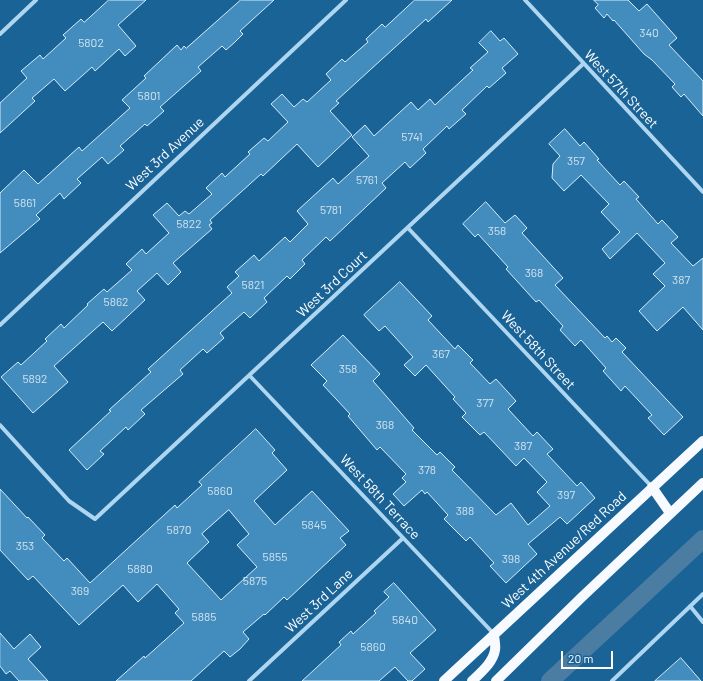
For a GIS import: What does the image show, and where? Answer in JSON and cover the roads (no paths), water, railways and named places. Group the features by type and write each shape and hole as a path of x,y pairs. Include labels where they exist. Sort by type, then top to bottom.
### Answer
{"main road":[{"name":"West 4th Avenue/Red Road","path":"444,681 703,441"},
{"path":"496,681 703,483"},
{"path":"652,487 670,513"},
{"path":"472,681 484,669 492,657 495,649 494,634"}],"street":[{"path":"0,34 36,0"},
{"name":"West 3rd Avenue","path":"0,325 346,0"},
{"name":"West 57th Street","path":"525,0 703,192"},
{"name":"West 3rd Court","path":"0,425 69,501 95,519 583,64"},
{"name":"West 58th Street","path":"408,228 652,487"},
{"name":"West 58th Terrace","path":"250,376 494,634"},
{"name":"West 3rd Lane","path":"249,681 403,538"},
{"path":"612,681 703,594"},
{"path":"690,606 703,622"}],"waterway":[{"path":"550,681 703,539"}]}
